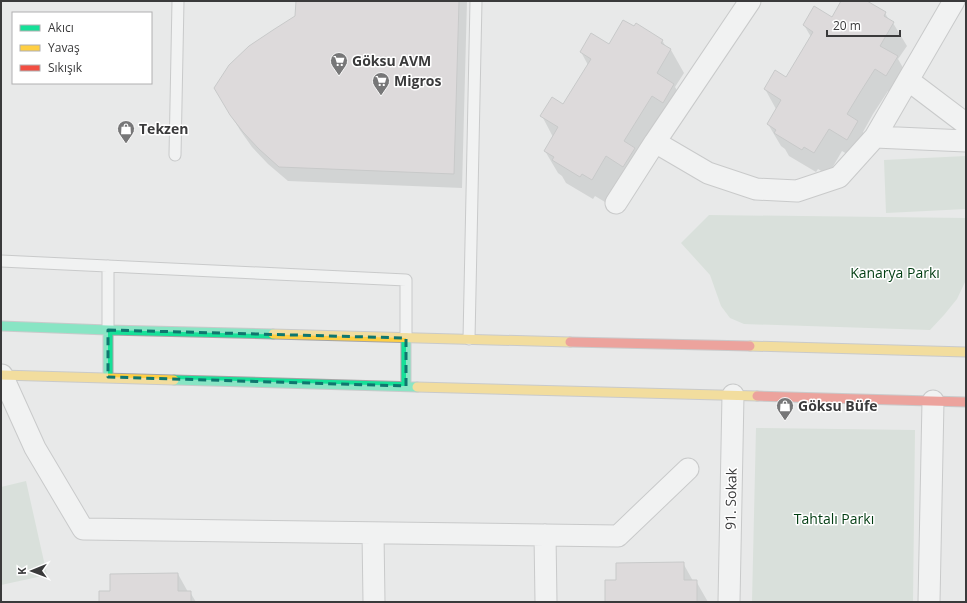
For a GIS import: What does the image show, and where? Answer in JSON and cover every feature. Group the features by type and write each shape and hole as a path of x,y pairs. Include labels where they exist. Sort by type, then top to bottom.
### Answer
{"street":[{"path":"616,203 655,142 750,1"},
{"path":"655,142 708,173 756,189 797,191 839,177 875,137 954,1"},
{"path":"908,80 966,124"},
{"path":"875,137 966,141"},
{"path":"1,326 966,352"},
{"path":"108,330 108,378"},
{"path":"406,338 406,386"},
{"path":"688,469 618,536 83,529 35,448 1,375 966,402"},
{"name":"91. Sokak","path":"729,602 733,395"},
{"path":"929,602 933,401"},
{"path":"372,533 374,602"},
{"path":"544,535 546,602"}],"lane":[{"path":"175,155 178,1"},
{"path":"469,339 476,1"},
{"path":"1,261 406,280 406,338"},
{"path":"108,266 108,330"}],"highlighted area":[{"path":"108,330 406,338 406,386 108,377"}],"green space":[{"path":"966,156 966,209 886,213 884,160"},
{"name":"Kanarya Parkı","path":"709,215 966,218 966,280 957,299 930,330 744,324 730,318 721,306 710,275 681,243"},
{"name":"Tahtalı Parkı","path":"756,428 915,430 913,602 752,602"},
{"path":"26,481 47,575 1,585 1,487"}],"building":[{"name":"Göksu AVM","path":"296,1 459,1 454,174 279,167 243,132 230,115 214,88 229,65 249,46 295,16"},
{"path":"841,1 867,1 886,12 884,16 894,22 880,46 898,56 886,76 875,69 847,114 858,121 847,140 829,129 814,153 804,147 802,150 774,133 776,130 767,124 781,100 764,89 775,70 786,77 813,32 803,25 814,6 832,17"},
{"path":"623,20 634,26 636,23 663,40 661,43 671,49 657,73 674,84 663,103 652,96 624,141 635,148 623,167 606,156 592,180 582,174 580,177 552,160 554,157 544,151 558,127 540,116 552,97 563,104 591,59 580,52 591,33 609,44"},
{"path":"684,562 684,580 697,580 697,602 605,602 605,580 616,580 616,563"},
{"path":"178,573 178,591 191,591 191,602 99,602 99,591 110,591 110,574"}],"traffic: fast":[{"path":"1,326 273,334"},
{"path":"108,330 108,377"},
{"path":"406,338 406,386"},
{"path":"174,380 417,387"}],"traffic: slow":[{"path":"273,334 570,342"},
{"path":"750,346 966,352"},
{"path":"1,375 174,380"},
{"path":"417,387 757,396"}],"traffic: jam":[{"path":"570,342 750,346"},
{"path":"757,396 966,402"}],"place":[{"name":"Göksu AVM","path":"339,76"},
{"name":"Migros","path":"381,96"},
{"name":"Tekzen","path":"126,144"},
{"name":"Göksu Büfe","path":"785,421"}]}
